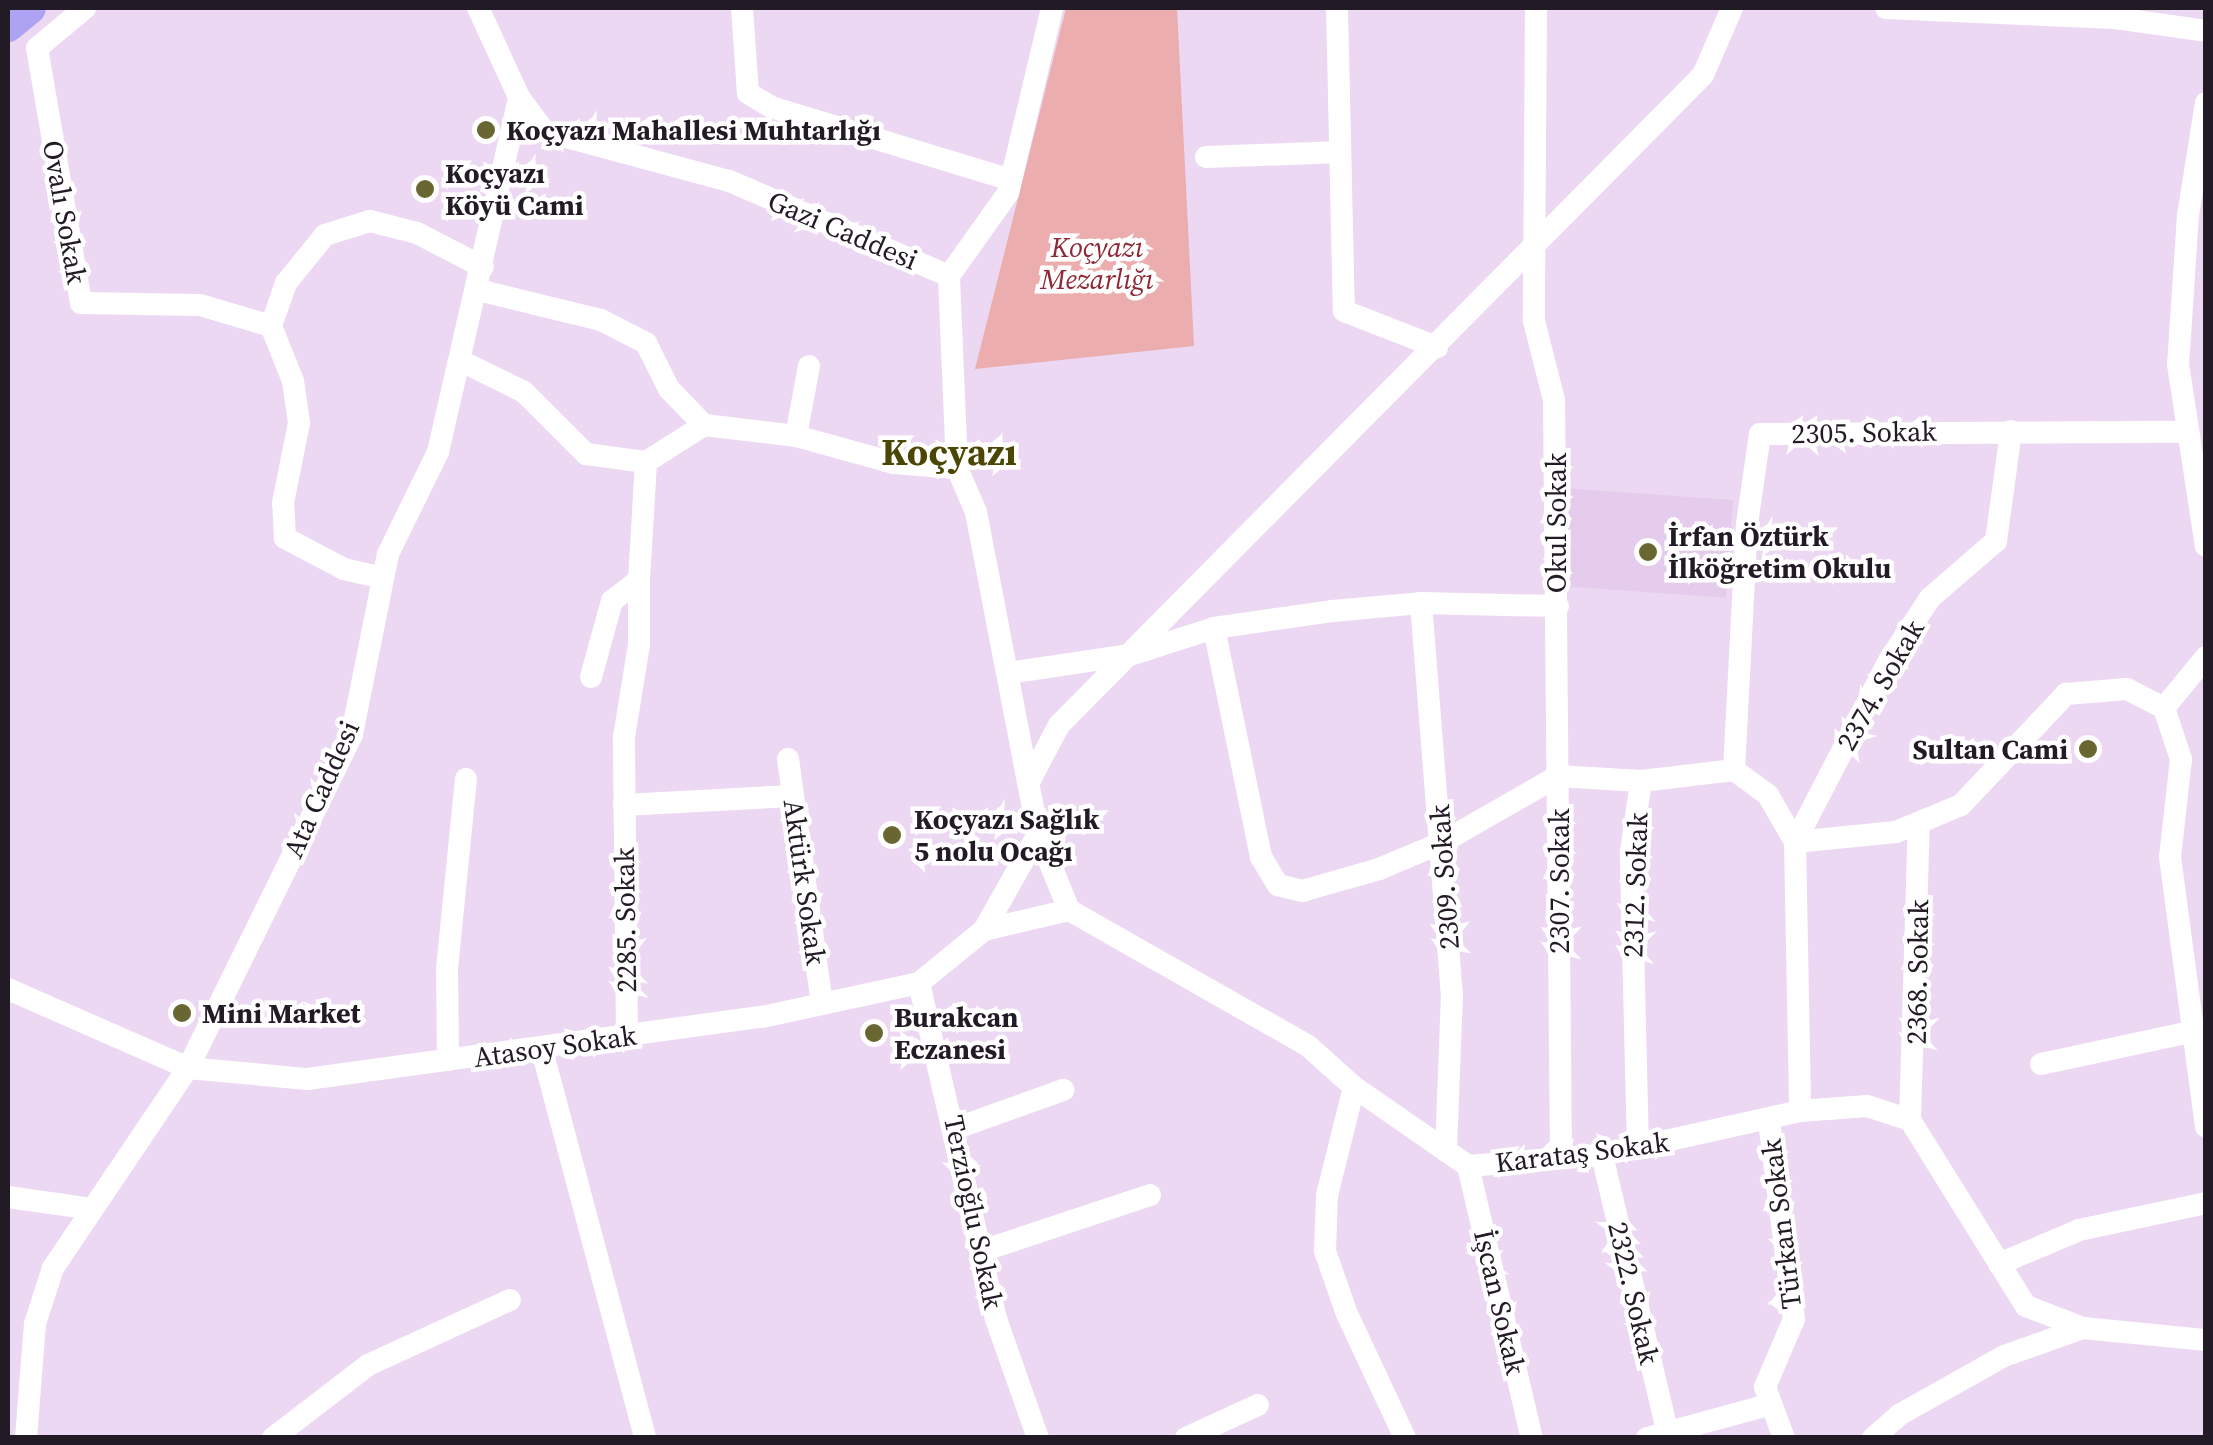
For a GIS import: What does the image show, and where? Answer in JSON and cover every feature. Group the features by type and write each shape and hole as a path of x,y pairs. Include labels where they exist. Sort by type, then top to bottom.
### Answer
{"highway":[{"path":"8,26 30,8"}],"street":[{"name":"Ovalı Sokak","path":"86,8 36,48 80,303 200,305 271,326"},
{"path":"478,8 519,97 544,131 510,155"},
{"path":"742,8 748,93 772,107 1011,180"},
{"path":"949,276 1011,180 1052,8"},
{"path":"1337,8 1344,311 1437,348"},
{"name":"Okul Sokak","path":"1009,674 1130,655 1214,628 1421,603 1558,606 1554,400 1534,321 1536,8"},
{"path":"1028,784 1059,725 1437,348 1703,75 1732,8"},
{"path":"1886,8 2115,13 2206,31"},
{"name":"Ata Caddesi","path":"26,1438 35,1324 53,1268 188,1068 352,734 388,554 438,452 510,155 519,97"},
{"path":"2206,102 2188,216 2178,364 2206,546"},
{"name":"Gazi Caddesi","path":"544,131 728,182 949,276 957,468 976,512 1038,834 1069,910"},
{"path":"1206,157 1340,152"},
{"path":"383,578 344,569 284,538 284,503 299,423 292,381 271,326 286,283 324,235 370,222 417,234 481,279 601,320 646,344 670,388 704,425"},
{"path":"461,361 524,392 586,454 646,462 704,425 796,436 894,463 957,468"},
{"path":"796,436 809,366"},
{"name":"2374. Sokak","path":"1795,842 1890,659 1930,598 1996,541 2012,430"},
{"name":"2305. Sokak","path":"1734,770 1747,524 1760,434 2186,432"},
{"path":"592,677 612,601 639,580 646,462"},
{"name":"2285. Sokak","path":"626,1036 624,805 639,580"},
{"name":"2309. Sokak","path":"1421,603 1452,994 1446,1151"},
{"name":"2307. Sokak","path":"1558,606 1561,1156"},
{"path":"1214,628 1261,857 1278,885 1302,892 1442,843 1558,776 1641,781"},
{"path":"2164,708 2206,658"},
{"path":"1795,842 1896,832 1962,806 2066,694 2127,688 2164,708 2181,759 2170,857 2198,1030 2206,1127"},
{"path":"2181,759 2206,763"},
{"name":"Aktürk Sokak","path":"788,760 822,1004"},
{"path":"1734,770 1768,796 1795,842 1800,1111"},
{"name":"2312. Sokak","path":"1638,1149 1631,852 1641,781 1734,770"},
{"path":"448,1060 447,969 466,779"},
{"path":"624,805 792,796"},
{"name":"2368. Sokak","path":"1910,1120 1919,823"},
{"path":"919,983 984,930 1038,834"},
{"path":"984,930 1069,910"},
{"name":"Karataş Sokak","path":"1069,910 1307,1045 1354,1088 1468,1166 1602,1155 1800,1111 1867,1106 1910,1120"},
{"name":"Atasoy Sokak","path":"8,989 188,1068 307,1080 542,1050 822,1004 919,983"},
{"name":"Terzioğlu Sokak","path":"919,983 957,1128 996,1319 1038,1438"},
{"path":"2041,1064 2198,1030"},
{"path":"542,1050 646,1438"},
{"path":"1354,1088 1327,1194 1325,1251 1346,1314 1405,1438"},
{"path":"957,1128 1063,1090"},
{"name":"Türkan Sokak","path":"1768,1405 1768,1377 1794,1319 1769,1120"},
{"path":"1910,1120 2026,1306 2083,1328 2206,1340"},
{"name":"2322. Sokak","path":"1602,1155 1657,1434"},
{"name":"İşcan Sokak","path":"1468,1166 1532,1438"},
{"path":"982,1251 1150,1195"},
{"path":"8,1198 91,1208"},
{"path":"1999,1264 2079,1230 2206,1203"},
{"path":"273,1438 368,1365 510,1300"},
{"path":"1873,1438 1900,1415 2004,1356 2083,1328"},
{"path":"1186,1438 1258,1405"},
{"path":"1657,1434 1768,1405 1784,1438"}],"shaded area":[{"name":"İrfan Öztürk İlköğretim Okulu","path":"1566,488 1733,500 1726,598 1560,586"}],"green space":[{"name":"Koçyazı Mezarlığı","path":"1066,8 1177,8 1194,346 975,369"}],"place":[{"name":"Koçyazı Mahallesi Muhtarlığı","path":"486,130"},
{"name":"Koçyazı Köyü Cami","path":"425,189"},
{"name":"İrfan Öztürk İlköğretim Okulu","path":"1648,552"},
{"name":"Sultan Cami","path":"2088,749"},
{"name":"Koçyazı Sağlık 5 nolu Ocağı","path":"892,835"},
{"name":"Mini Market","path":"182,1013"},
{"name":"Burakcan Eczanesi","path":"874,1033"}],"district":[{"name":"Koçyazı","path":"949,453"}]}
